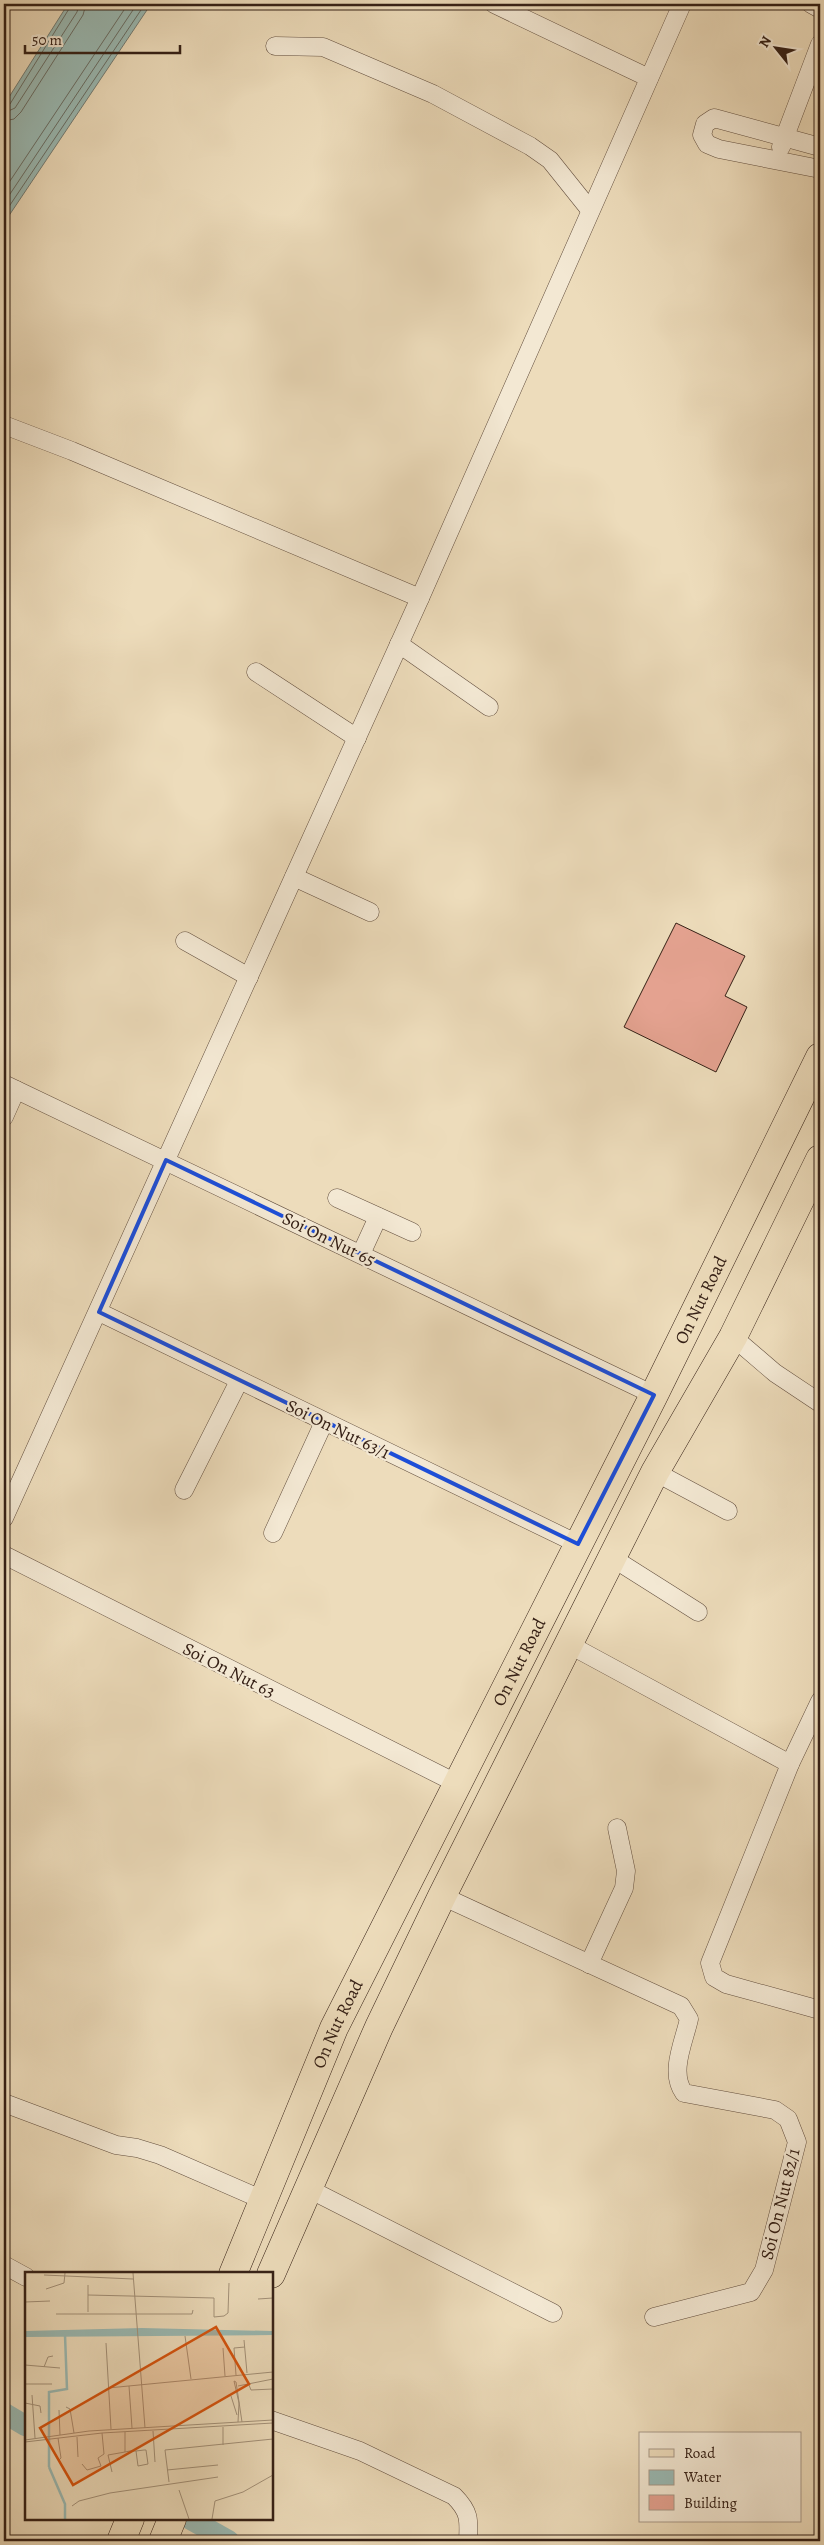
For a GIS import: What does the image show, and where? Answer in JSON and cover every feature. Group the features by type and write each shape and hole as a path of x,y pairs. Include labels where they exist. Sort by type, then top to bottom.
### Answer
{"main road":[{"name":"On Nut Road","path":"234,2272 334,2028 654,1394 820,1057"},
{"name":"On Nut Road","path":"272,2272 379,2027 442,1896 655,1472 733,1336 820,1159"},
{"path":"654,1394 689,1412"},
{"path":"120,2541 130,2520"},
{"path":"163,2541 172,2520"}],"street":[{"path":"494,4 649,78"},
{"path":"4,1518 99,1312 400,644 682,4"},
{"path":"811,4 820,9"},
{"path":"777,160 820,44"},
{"path":"275,46 322,47 433,94 530,146 550,160 590,210"},
{"path":"714,118 785,136 820,145 816,168 719,149 707,144 702,135 705,124 714,118"},
{"path":"4,425 72,451 420,598"},
{"path":"400,644 489,707"},
{"path":"256,672 357,738"},
{"path":"294,877 370,912"},
{"path":"185,941 249,977"},
{"path":"4,1117 10,1087"},
{"name":"Soi On Nut 65","path":"10,1087 654,1394"},
{"path":"337,1198 412,1232"},
{"path":"361,1254 378,1217"},
{"name":"Soi On Nut 63/1","path":"99,1312 578,1544"},
{"path":"733,1336 775,1373 820,1403"},
{"path":"184,1490 239,1381"},
{"path":"274,1533 324,1422"},
{"path":"655,1472 728,1511"},
{"name":"Soi On Nut 63","path":"4,1555 456,1784"},
{"path":"612,1557 698,1612"},
{"path":"568,1644 790,1764"},
{"path":"820,1701 790,1764 710,1963 714,1977 726,1984 820,2010"},
{"path":"589,1964 624,1888 626,1871 617,1828"},
{"name":"Soi On Nut 82/1","path":"442,1896 681,2006 689,2019 677,2071 678,2084 684,2093 775,2110 788,2119 797,2142 764,2270 752,2292 654,2317"},
{"path":"4,2102 116,2145 137,2148 160,2155 263,2200"},
{"path":"308,2188 554,2312"},
{"path":"4,2265 25,2276"},
{"path":"272,2420 360,2451 454,2496 465,2507 469,2519 468,2541"}],"highlighted area":[{"path":"166,1160 654,1395 578,1544 99,1312"}],"water":[{"path":"68,4 151,4 4,223 4,105"}],"building":[{"path":"676,923 745,956 725,996 747,1007 716,1072 624,1027"}],"waterway":[{"path":"4,2413 25,2425"},
{"path":"192,2520 229,2541"}]}
